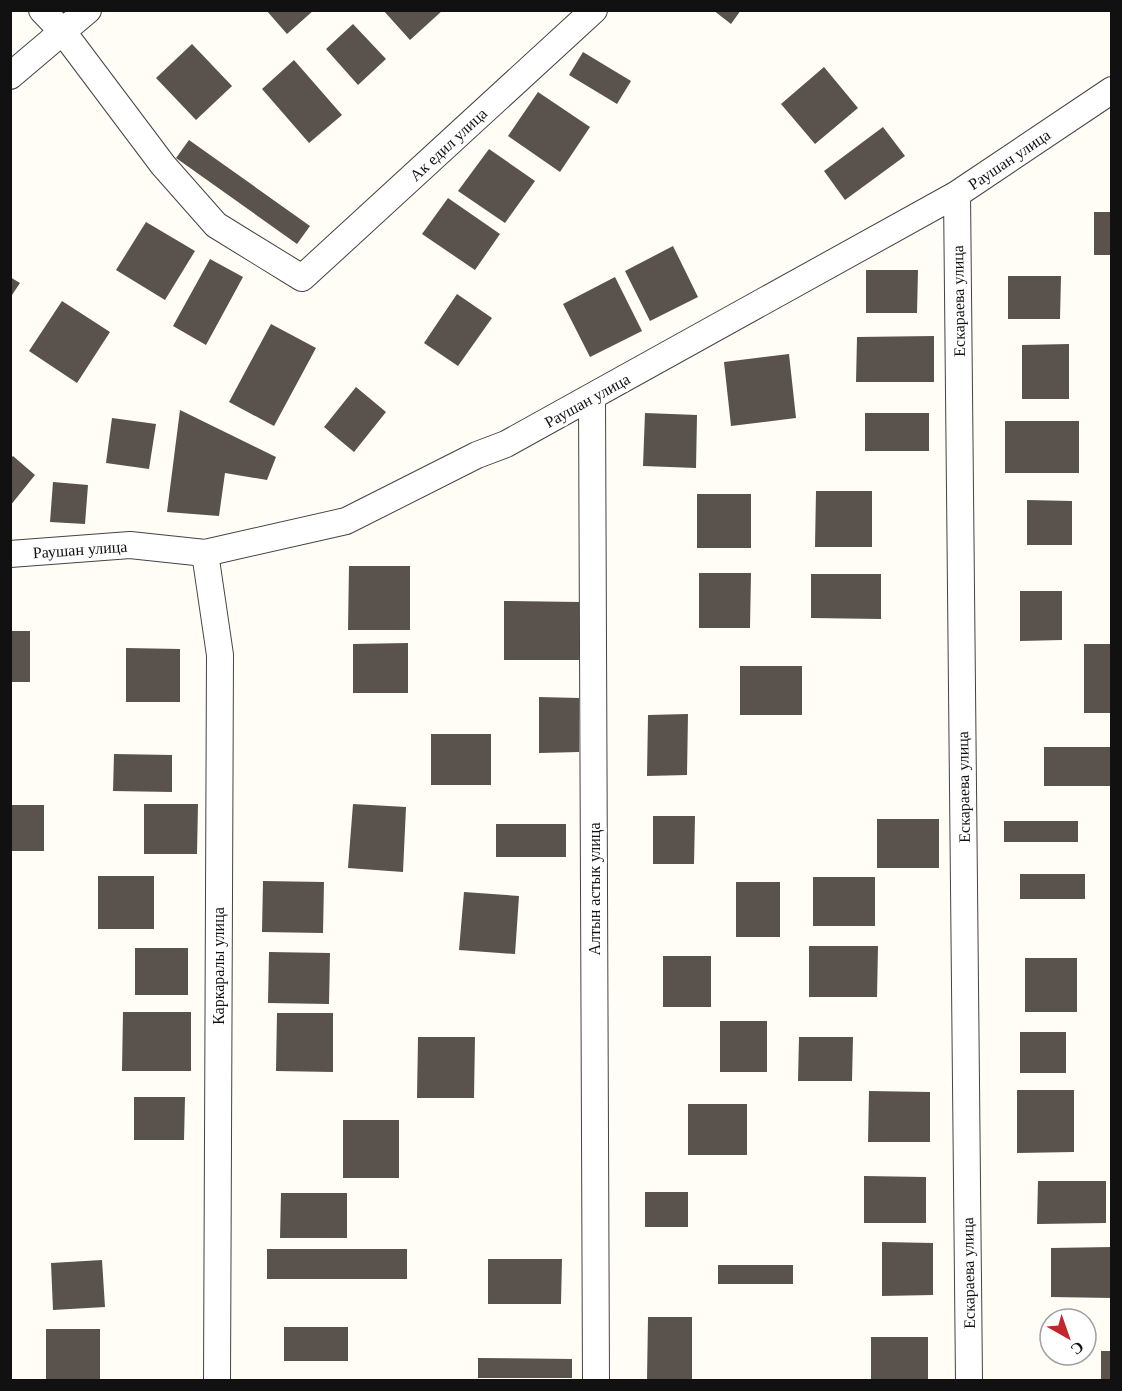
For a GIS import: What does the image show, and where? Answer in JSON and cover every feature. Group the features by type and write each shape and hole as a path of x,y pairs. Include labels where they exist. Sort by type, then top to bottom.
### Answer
{"street":[{"path":"42,10 63,32"},
{"path":"10,76 88,10"},
{"name":"Ак едил улица","path":"63,32 163,165 216,225 303,278 594,10"},
{"name":"Раушан улица","path":"10,554 130,545 205,553 346,521 477,455 506,444 957,194 1112,90"},
{"name":"Ескараева улица","path":"957,194 969,1380"},
{"name":"Алтын астык улица","path":"592,397 596,1380"},
{"name":"Каркаралы улица","path":"205,553 220,655 217,1380"}],"building":[{"path":"266,10 314,10 287,34"},
{"path":"383,10 443,10 410,40"},
{"path":"713,10 741,10 731,24"},
{"path":"353,24 386,59 358,85 326,49"},
{"path":"192,44 232,86 196,120 156,78"},
{"path":"583,52 631,81 617,104 569,75"},
{"path":"294,60 342,115 309,143 262,89"},
{"path":"824,67 858,108 815,144 781,104"},
{"path":"538,92 590,127 560,172 508,136"},
{"path":"883,127 905,156 845,200 824,171"},
{"path":"189,140 310,226 297,244 176,158"},
{"path":"489,149 535,181 505,223 458,191"},
{"path":"448,198 500,234 475,270 422,234"},
{"path":"1094,212 1112,212 1112,255 1094,255"},
{"path":"146,222 195,251 165,300 116,270"},
{"path":"673,246 698,297 650,321 625,271"},
{"path":"210,259 243,277 206,345 173,326"},
{"path":"866,270 918,270 917,313 866,313"},
{"path":"1008,276 1061,276 1060,319 1008,319"},
{"path":"10,277 20,283 10,298"},
{"path":"615,277 642,331 590,357 563,304"},
{"path":"457,294 492,318 458,366 424,343"},
{"path":"62,301 110,332 77,383 29,351"},
{"path":"271,324 316,348 274,426 229,402"},
{"path":"934,336 934,382 856,382 857,337"},
{"path":"1069,344 1069,399 1022,399 1022,345"},
{"path":"789,354 796,418 731,426 724,362"},
{"path":"356,387 386,412 354,452 324,427"},
{"path":"180,410 276,457 267,480 225,473 219,516 167,512"},
{"path":"645,413 697,415 696,468 643,466"},
{"path":"865,413 929,413 929,451 865,451"},
{"path":"112,418 156,424 149,469 106,463"},
{"path":"1005,421 1079,421 1079,473 1005,473"},
{"path":"13,456 35,475 10,506 10,459"},
{"path":"53,482 88,485 85,524 50,522"},
{"path":"816,491 872,491 872,547 815,547"},
{"path":"697,494 751,494 751,548 697,548"},
{"path":"1027,500 1072,501 1072,545 1027,545"},
{"path":"349,566 410,566 410,630 348,630"},
{"path":"699,573 751,573 750,628 699,628"},
{"path":"811,574 881,574 881,619 811,618"},
{"path":"1020,591 1062,591 1062,640 1020,641"},
{"path":"504,601 580,602 579,660 504,660"},
{"path":"10,631 30,631 30,682 10,682"},
{"path":"408,643 408,693 353,693 353,644"},
{"path":"1084,644 1112,644 1112,713 1084,713"},
{"path":"126,648 180,649 180,702 126,702"},
{"path":"740,666 802,666 802,715 740,715"},
{"path":"539,697 579,698 579,752 539,753"},
{"path":"688,714 687,775 647,776 648,715"},
{"path":"431,734 491,734 491,785 431,785"},
{"path":"1044,747 1111,747 1110,786 1044,786"},
{"path":"114,754 172,755 172,792 113,791"},
{"path":"144,804 198,804 197,854 144,854"},
{"path":"353,804 406,807 403,872 348,868"},
{"path":"10,805 44,805 44,851 10,851"},
{"path":"653,816 695,816 694,864 653,864"},
{"path":"877,819 939,819 939,868 877,868"},
{"path":"1004,821 1078,821 1078,842 1004,842"},
{"path":"496,824 566,824 566,857 496,857"},
{"path":"1020,874 1085,874 1085,899 1020,899"},
{"path":"98,876 154,876 154,929 98,929"},
{"path":"813,877 875,877 875,926 813,926"},
{"path":"263,881 324,882 323,933 262,932"},
{"path":"736,882 780,882 780,937 736,937"},
{"path":"464,892 519,896 515,954 459,950"},
{"path":"809,946 878,946 877,997 809,997"},
{"path":"135,948 188,948 188,995 135,995"},
{"path":"269,952 330,953 329,1004 268,1003"},
{"path":"663,956 711,956 711,1007 663,1007"},
{"path":"1025,958 1077,958 1077,1012 1025,1012"},
{"path":"123,1012 191,1012 191,1071 122,1071"},
{"path":"277,1013 333,1013 333,1072 276,1071"},
{"path":"720,1021 767,1021 767,1072 720,1072"},
{"path":"1020,1032 1066,1032 1066,1073 1020,1073"},
{"path":"418,1037 475,1037 474,1098 417,1098"},
{"path":"799,1037 853,1037 852,1081 798,1081"},
{"path":"1017,1090 1074,1090 1074,1152 1017,1153"},
{"path":"869,1091 930,1092 930,1142 868,1142"},
{"path":"134,1097 185,1097 184,1140 134,1140"},
{"path":"688,1104 747,1104 747,1155 688,1155"},
{"path":"343,1120 399,1120 399,1178 343,1178"},
{"path":"864,1176 926,1177 926,1223 864,1223"},
{"path":"1038,1181 1106,1181 1106,1223 1037,1224"},
{"path":"645,1192 688,1192 688,1227 645,1227"},
{"path":"281,1193 347,1193 347,1238 280,1238"},
{"path":"882,1242 933,1243 933,1295 882,1296"},
{"path":"1112,1247 1112,1298 1051,1297 1051,1248"},
{"path":"267,1249 407,1249 407,1279 267,1279"},
{"path":"488,1259 562,1259 561,1304 488,1304"},
{"path":"102,1260 105,1307 53,1310 51,1263"},
{"path":"718,1265 793,1265 793,1284 718,1284"},
{"path":"648,1317 692,1317 692,1380 647,1380"},
{"path":"284,1327 348,1327 348,1361 284,1361"},
{"path":"46,1329 100,1329 100,1380 46,1380"},
{"path":"871,1337 928,1337 928,1380 871,1380"},
{"path":"1101,1351 1112,1351 1112,1380 1101,1380"},
{"path":"478,1358 572,1359 572,1378 478,1378"}]}
